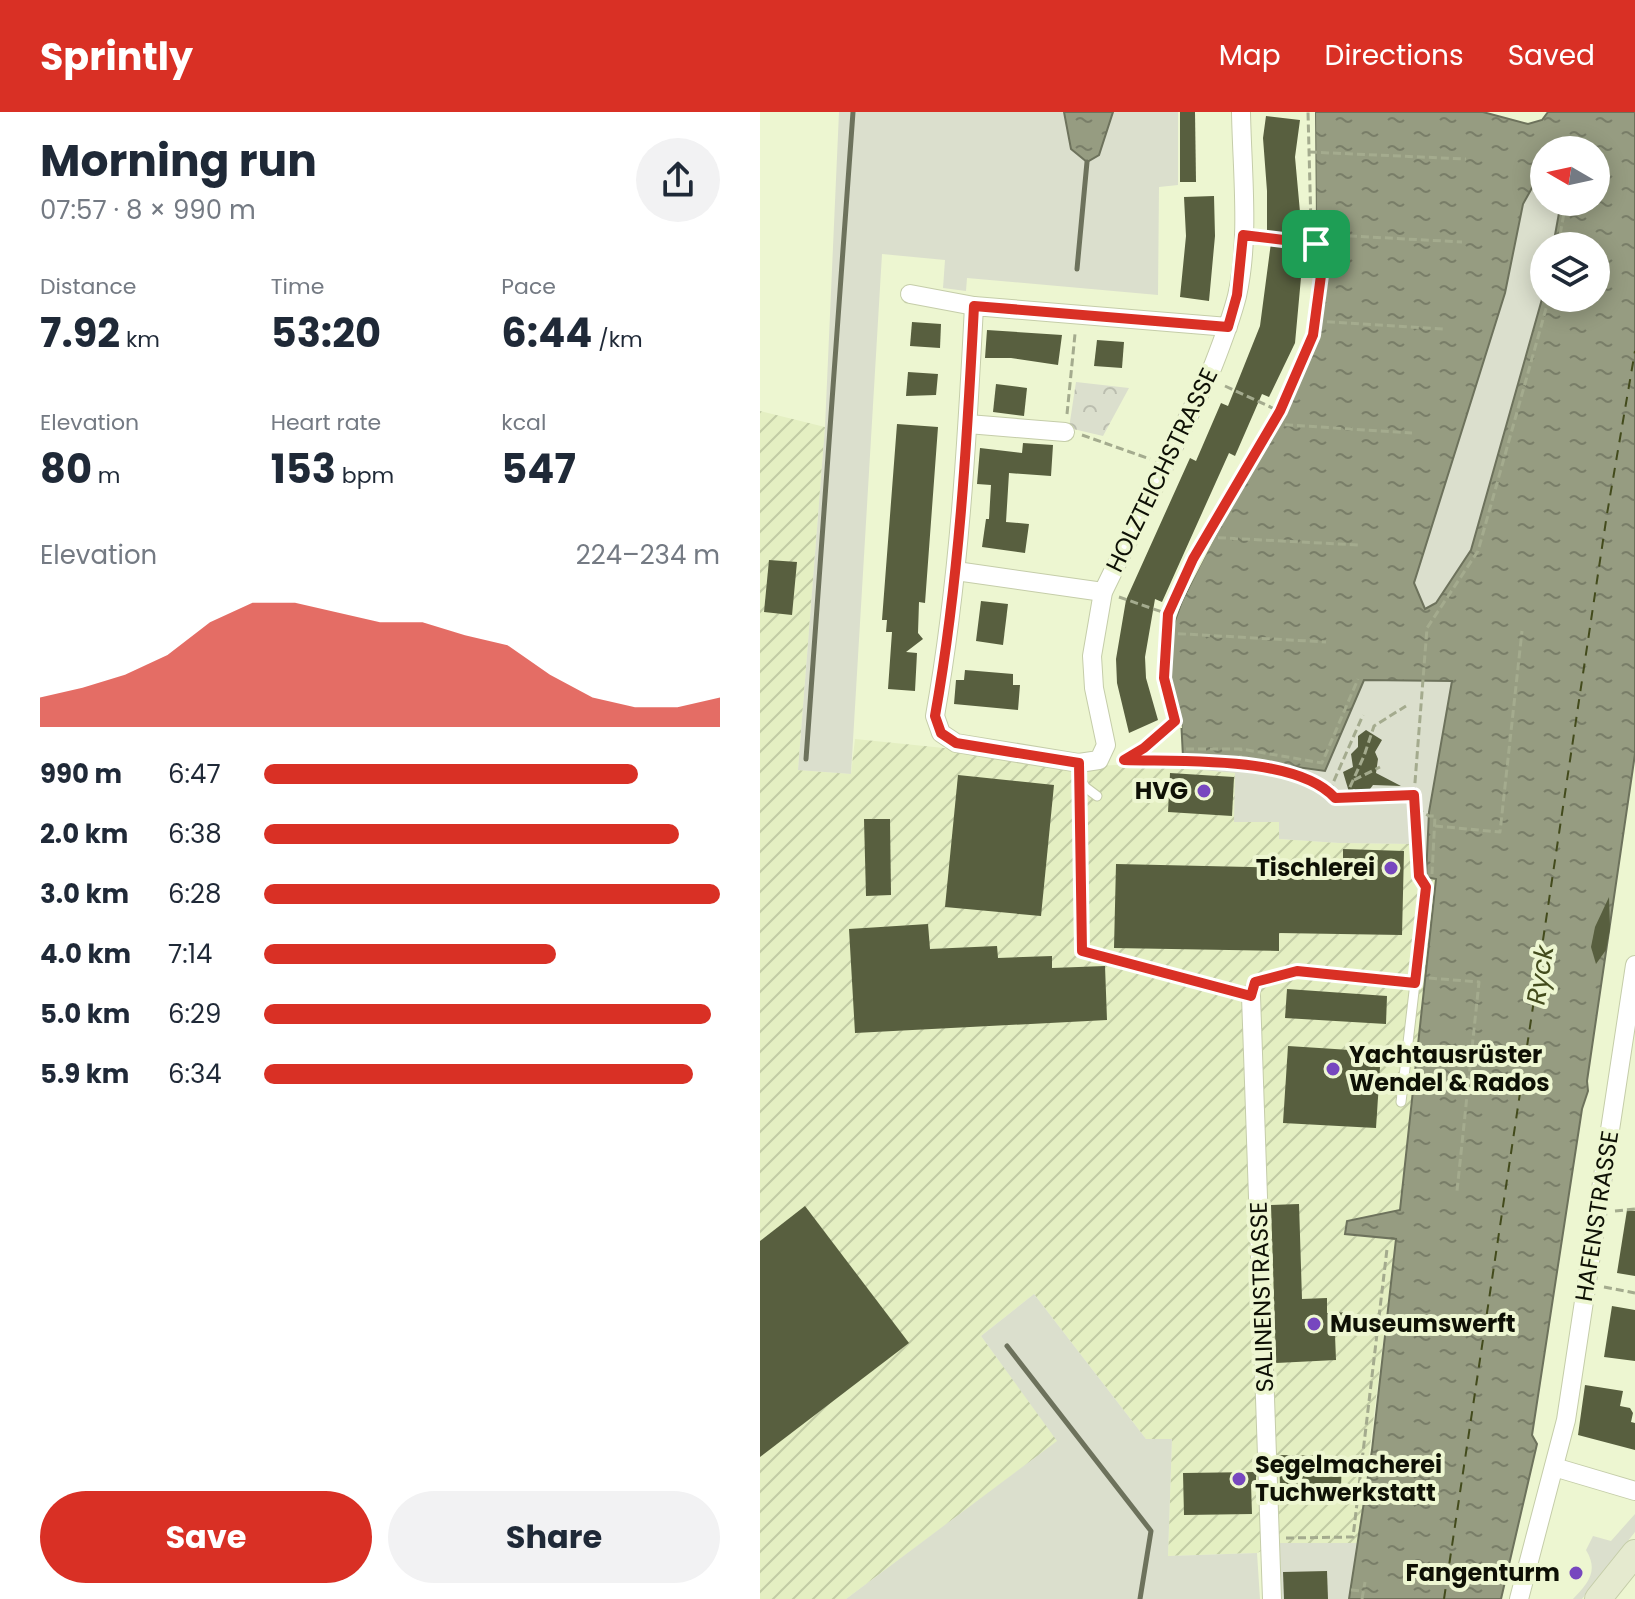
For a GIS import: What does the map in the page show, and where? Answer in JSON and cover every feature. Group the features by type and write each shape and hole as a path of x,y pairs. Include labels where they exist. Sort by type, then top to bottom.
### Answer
{"main road":[{"path":"1598,1599 1635,1553"}],"street":[{"name":"HOLZTEICHSTRASSE","path":"1099,760 1106,745 1094,688 1092,656 1103,592 1207,377 1228,327 1237,295 1243,235 1241,112"},
{"path":"910,294 974,306 1228,327"},
{"path":"974,306 956,571 935,716 941,733 956,743 1079,770 1099,760"},
{"path":"968,424 1065,432"},
{"path":"956,571 1103,592"},
{"name":"HAFENSTRASSE","path":"1519,1599 1566,1420 1635,965"},
{"name":"SALINENSTRASSE","path":"1251,996 1272,1599"},
{"path":"1554,1467 1635,1491"}],"lane":[{"path":"1079,770 1085,787 1097,796"},
{"path":"1079,770 1082,951 1251,996 1255,982 1297,971 1420,980"},
{"path":"1401,1102 1420,980 1429,882"}],"path":[{"path":"1124,760 1144,748 1175,721 1164,678 1168,614 1206,537 1280,411 1313,335 1322,268 1313,234 1308,112"},
{"path":"1309,152 1466,159"},
{"path":"1313,234 1462,242"},
{"path":"1243,235 1316,244"},
{"path":"1416,808 1435,816 1429,882 1419,876 1414,795 1427,628 1478,551 1545,312"},
{"path":"1077,314 1065,432 1112,444 1163,464"},
{"path":"1315,321 1444,329"},
{"path":"1207,377 1280,411"},
{"path":"1273,424 1412,433"},
{"path":"1206,537 1358,545"},
{"path":"1103,592 1168,614"},
{"path":"1435,826 1500,832 1522,631"},
{"path":"1166,633 1326,642"},
{"path":"1186,749 1241,749 1322,763 1358,679"},
{"path":"1345,798 1374,726 1406,706"},
{"path":"1329,792 1363,715"},
{"path":"1240,763 1241,749"},
{"path":"1099,760 1240,763 1299,776 1335,798 1414,795"},
{"path":"1354,780 1380,767"},
{"path":"1420,980 1479,982 1457,1191"},
{"path":"1271,1538 1353,1537 1387,1249"},
{"path":"1587,1283 1635,1293"},
{"path":"1362,1599 1365,1582"},
{"path":"1351,1590 1363,1591"}],"shaded area":[{"path":"760,411 825,427 798,770 851,774 855,739 944,748 1074,768 1128,764 1236,773 1279,822 1280,839 1413,844 1414,876 1436,878 1400,1210 1347,1221 1345,1233 1396,1238 1358,1543 1278,1543 1257,1553 1168,1556 1172,1439 1146,1439 1034,1294 981,1336 1058,1441 846,1599 760,1599"}],"green space":[{"path":"839,112 1178,112 1178,185 1159,187 1158,295 967,278 966,291 943,288 945,260 882,254 851,774 798,770 825,427"},
{"path":"1530,191 1530,216 1558,216 1556,232 1530,232 1530,312 1540,314 1471,550 1436,603 1425,609 1414,583 1505,293 1523,204"},
{"path":"1076,382 1129,388 1103,436 1069,428"},
{"path":"1364,680 1452,681 1429,812 1426,877 1414,877 1413,844 1279,839 1279,822 1234,822 1235,773 1180,768 1183,757 1241,759"},
{"path":"1034,1294 1146,1439 1172,1439 1168,1556 1257,1553 1260,1599 846,1599 1057,1441 981,1336"},
{"path":"1635,1514 1635,1532 1582,1599 1573,1599 1592,1571 1586,1550 1593,1536 1611,1541"},
{"path":"1278,1543 1358,1543 1349,1599 1279,1599"}],"water":[{"path":"1064,112 1113,112 1099,155 1087,162 1071,149"},
{"name":"Ryck","path":"1315,112 1483,112 1528,124 1542,120 1548,112 1635,112 1635,754 1588,1091 1582,1109 1532,1435 1537,1444 1501,1599 1349,1599 1372,1450 1396,1239 1345,1234 1347,1221 1400,1210 1436,879 1426,877 1429,812 1452,681 1364,680 1325,771 1241,759 1183,757 1181,718 1168,677 1170,635 1182,601 1276,427 1319,337 1329,266 1316,223","holes":["1530,136 1610,136 1610,216 1558,216 1556,232 1610,232 1610,312 1538,312 1471,550 1436,603 1425,609 1414,583 1505,293 1523,204 1530,192"]}],"pier":[{"path":"1311,112 1315,112 1316,223 1329,266 1319,337 1182,601 1170,635 1168,677 1181,718 1182,728 1178,728 1164,677 1167,635 1178,600 1209,537 1272,425 1315,336 1325,266 1312,223"}],"building":[{"path":"1180,112 1195,112 1196,182 1180,182"},
{"path":"1266,116 1300,120 1295,157 1300,212 1298,245 1304,245 1295,343 1269,397 1262,394 1235,456 1229,453 1162,602 1155,599 1145,657 1146,678 1158,720 1129,733 1117,683 1116,659 1126,600 1190,458 1196,461 1221,403 1228,406 1260,326 1272,235 1267,234 1263,138"},
{"path":"1214,196 1215,236 1209,301 1180,297 1186,236 1184,197"},
{"path":"912,322 941,324 940,348 910,346"},
{"path":"987,330 1062,335 1058,365 1011,358 985,358"},
{"path":"1097,340 1124,342 1122,368 1094,366"},
{"path":"908,372 938,374 936,395 906,396"},
{"path":"996,384 1027,388 1024,416 993,412"},
{"path":"897,424 938,427 925,603 919,602 918,633 923,639 906,652 917,653 915,691 888,689 892,632 886,632 887,620 882,620"},
{"path":"1023,443 1053,445 1051,476 1009,473 1006,522 1029,524 1025,553 982,547 986,519 989,519 991,485 977,484 980,448 1022,453"},
{"path":"769,560 797,562 792,615 764,612"},
{"path":"981,601 1008,604 1003,645 976,641"},
{"path":"965,670 1013,674 1013,685 1020,685 1018,710 954,704 956,680 964,680"},
{"path":"1366,730 1382,740 1375,752 1378,759 1376,773 1401,786 1373,785 1364,797 1354,789 1349,792 1343,772 1353,767 1351,754 1358,747 1358,736"},
{"path":"1170,773 1234,777 1232,816 1168,812"},
{"path":"958,775 1054,785 1041,916 945,907"},
{"path":"864,819 890,819 891,895 866,896"},
{"path":"1343,849 1404,851 1402,935 1279,933 1279,951 1114,948 1116,864 1343,869"},
{"path":"1609,897 1610,929 1606,950 1596,964 1591,947 1595,927"},
{"path":"928,924 930,949 997,946 998,958 1052,956 1052,968 1105,966 1107,1020 855,1033 849,929"},
{"path":"1287,989 1387,996 1386,1024 1285,1018"},
{"path":"1288,1046 1381,1052 1376,1128 1283,1123"},
{"name":"Museumswerft","path":"1299,1204 1302,1299 1327,1298 1327,1313 1353,1312 1354,1334 1335,1335 1336,1360 1276,1363 1271,1205"},
{"path":"805,1206 909,1343 760,1457 760,1241"},
{"path":"1627,1210 1635,1211 1635,1276 1617,1273"},
{"path":"1612,1306 1635,1310 1635,1361 1604,1357"},
{"path":"1585,1385 1623,1391 1620,1406 1630,1408 1633,1413 1631,1422 1635,1423 1635,1450 1578,1435"},
{"path":"1279,1455 1342,1456 1341,1487 1280,1485"},
{"path":"1256,1472 1256,1484 1251,1484 1252,1514 1184,1515 1183,1473"},
{"path":"1327,1571 1328,1599 1284,1599 1283,1572"}],"waterway":[{"path":"806,759 853,112"},
{"path":"1077,269 1087,162"},
{"path":"1007,1346 1151,1531 1140,1599"}],"ferry route":[{"path":"1444,1599 1607,514 1635,351"}],"place":[{"name":"HVG","path":"1204,791"},
{"name":"Tischlerei","path":"1391,868"},
{"name":"Yachtausrüster Wendel & Rados","path":"1333,1069"},
{"name":"Museumswerft","path":"1314,1324"},
{"name":"Segelmacherei Tuchwerkstatt","path":"1239,1479"},
{"name":"Fangenturm","path":"1576,1573"}],"route":[{"path":"1243,235 1316,244 1322,268 1313,335 1280,411 1193,559 1168,614 1164,678 1175,721 1144,748 1124,760 1240,763 1299,776 1335,798 1414,795 1419,876 1426,887 1415,983 1297,971 1255,982 1251,996 1082,951 1079,763 956,743 941,733 935,716 956,571 974,306 1228,327 1237,295 1243,235"}]}
